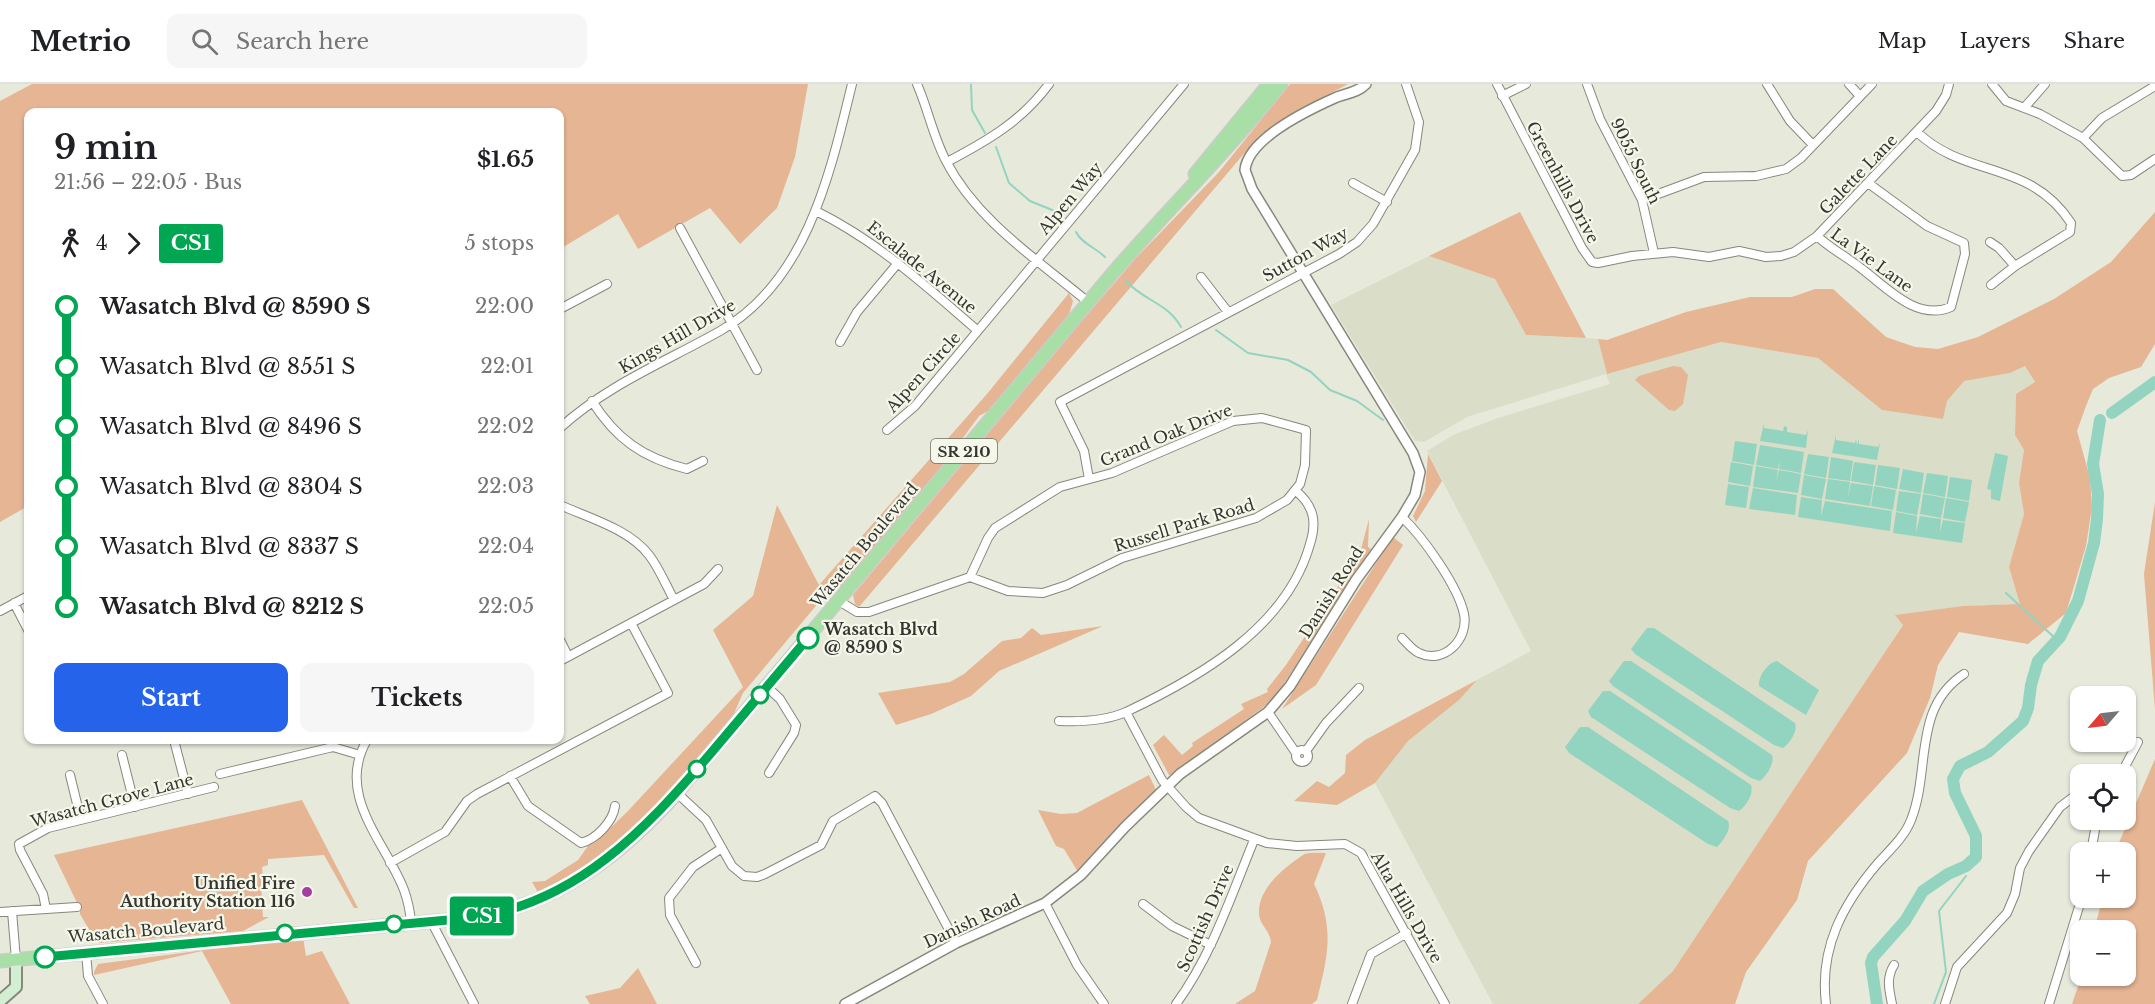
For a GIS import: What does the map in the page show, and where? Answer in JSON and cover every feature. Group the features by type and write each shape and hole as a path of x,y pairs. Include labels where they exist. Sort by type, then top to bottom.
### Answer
{"main road":[{"name":"Wasatch Boulevard","path":"0,961 498,913 529,904 593,871 620,850 678,793 1088,302 1170,208 1207,159 1268,90 1283,84"},
{"path":"0,1001 16,987 16,960"}],"street":[{"name":"Kings Hill Drive","path":"564,425 592,401 732,323 764,296 778,278 816,211 836,148 852,84"},
{"path":"917,84 947,162 984,213 1088,302"},
{"path":"947,162 1000,133 1027,110 1049,84"},
{"name":"Alpen Way","path":"977,330 1184,84"},
{"name":"Danish Road","path":"845,1004 956,943 1045,903 1081,875 1167,786 1192,765 1268,712 1290,686 1376,549 1402,518 1419,485 1417,459 1250,185 1246,174 1246,163 1252,152 1281,128 1328,101 1359,90 1366,84"},
{"name":"Greenhills Drive","path":"1497,84 1592,262 1654,252 1688,252 1716,257 1739,251 1766,257"},
{"path":"1502,96 1526,84"},
{"name":"9055 South","path":"1587,84 1600,119 1642,200 1654,252"},
{"path":"1767,84 1790,121 1813,145"},
{"path":"1849,84 1860,96"},
{"path":"1642,200 1704,177 1756,176 1786,170 1872,84"},
{"name":"Galette Lane","path":"1766,257 1794,252 1817,236 1942,104 1949,84"},
{"path":"1992,84 2006,101 2083,138 2122,176 2131,175 2155,159"},
{"path":"2024,108 2045,84"},
{"name":"Sutton Way","path":"1089,479 1084,452 1060,402 1140,354 1228,312 1358,242 1387,202 1419,138 1419,118 1406,86"},
{"path":"2083,138 2102,118 2154,86"},
{"path":"1917,132 1952,157 2024,180 2051,199 2065,214 2072,228 2070,232 2015,266 1991,285"},
{"path":"1353,183 1387,202"},
{"name":"La Vie Lane","path":"1817,236 1900,300 1926,309 1939,310 1954,304 1965,254 1964,243 1934,231 1868,183"},
{"name":"Escalade Avenue","path":"816,211 851,228 898,263 977,330"},
{"path":"680,228 757,370"},
{"path":"1990,243 1999,248 2015,266"},
{"path":"840,342 857,312 898,263"},
{"path":"1201,276 1228,312"},
{"path":"564,307 607,284"},
{"name":"Alpen Circle","path":"887,430 915,406 977,330"},
{"path":"592,401 614,432 633,448 687,469 703,461"},
{"name":"Grand Oak Drive","path":"970,577 988,538 1002,521 1060,486 1112,473 1233,421 1262,418 1306,430 1305,465 1296,491"},
{"path":"1059,721 1099,720 1126,712 1188,678 1258,629 1276,610 1294,583 1314,532 1312,510 1296,491"},
{"name":"Russell Park Road","path":"970,577 1020,593 1043,593 1057,590 1122,558 1256,518 1278,507 1296,491"},
{"path":"564,508 618,531 640,545 657,567 674,600"},
{"path":"1402,518 1429,546 1461,606 1465,622 1459,641 1445,653 1437,656 1419,653 1402,638"},
{"path":"564,659 704,584 718,568"},
{"path":"839,601 864,613 970,577"},
{"path":"0,611 24,598"},
{"path":"14,603 24,622"},
{"path":"390,863 445,832 467,801 668,693 631,623"},
{"path":"564,648 568,657"},
{"path":"1826,1004 1826,962 1835,928 1851,896 1908,827 1915,805 1926,732 1931,716 1946,689 1964,674"},
{"path":"767,687 780,699 796,725 794,733 769,773"},
{"path":"1268,712 1296,753 1306,751 1326,723 1359,688"},
{"name":"Alta Hills Drive","path":"1126,712 1167,786 1199,818 1254,840 1284,846 1336,843 1353,847 1367,861 1445,1004"},
{"path":"2129,764 2139,742"},
{"path":"175,744 188,794"},
{"path":"366,744 360,755 356,778 359,800 404,889 411,922"},
{"path":"220,774 333,747 360,755"},
{"path":"122,755 135,807"},
{"path":"70,775 81,820"},
{"path":"510,776 528,806 581,843 590,839 608,823 614,816 615,806"},
{"name":"Wasatch Grove Lane","path":"46,909 43,894 19,843 41,830 214,787"},
{"path":"678,793 706,820 737,872 757,877 813,850 826,838 833,821 875,796 882,803 956,943"},
{"path":"1945,1004 1957,967 2007,913 2015,894 2019,868 2060,807 2070,800"},
{"name":"Scottish Drive","path":"1176,1004 1198,971 1211,945 1254,840"},
{"path":"696,963 670,915 669,898 693,867 722,848"},
{"path":"1045,903 1077,965 1104,1004"},
{"path":"1143,904 1178,930 1211,945"},
{"path":"0,912 77,906"},
{"path":"2049,1004 2079,908"},
{"path":"12,911 16,960"},
{"path":"431,921 474,1004"},
{"path":"1352,1004 1371,954 1407,933"},
{"path":"86,952 88,976 103,1004"},
{"path":"1892,1004 1888,986 1889,973 1894,965"}],"shaded area":[{"path":"32,84 808,84 795,157 777,208 740,244 710,208 638,249 618,214 564,247 564,108 24,108 24,508 0,522 0,101"},
{"path":"1290,84 1348,84 1286,117 1259,136 859,607 855,604 853,595 1081,322 1136,258 1219,172"},
{"path":"1520,212 1586,338 1526,335 1495,279 1429,256"},
{"path":"2155,212 2155,344 2141,367 2109,378 2093,389 2077,431 2090,478 2092,507 2086,546 2066,613 2028,644 1959,632 1938,665 1930,698 1907,753 1808,861 1797,900 1746,972 1735,1004 1638,1004 1673,971 1903,625 1895,615 1963,606 2020,604 2009,567 2024,514 2019,483 2024,450 2015,435 2016,394 2035,382 2025,366 2010,373 1964,381 1947,401 1943,419 1882,410 1818,358 1721,342 1607,374 1598,339 1607,340 1686,312 1750,297 1792,297 1815,289 1833,289 1886,337 1915,347 1938,349 1978,337 2054,299 2111,262"},
{"path":"1429,256 1495,279 1526,335 1598,339 1607,374 1721,342 1818,358 1882,410 1943,419 1947,401 1963,381 2010,373 2025,366 2035,383 2016,394 2015,435 2024,450 2019,483 2024,514 2009,567 2020,604 1963,606 1896,615 1903,624 1879,661 1673,971 1638,1004 1493,1004 1375,783 1408,741 1459,700 1477,680 1531,651 1427,451 1453,435 1498,418 1610,384 1606,374 1467,417 1424,442 1415,441 1331,305"},
{"path":"1069,293 1073,301 1069,315 988,411 979,416 936,475 844,586 830,589 743,693 732,718 651,812 617,845 590,866 539,894 532,882 545,881 578,860 588,846 596,842 628,811 743,687 713,630 753,596 777,505 819,585 987,394"},
{"path":"1673,366 1681,367 1688,375 1683,404 1675,411 1669,410 1635,380 1639,376"},
{"path":"1428,454 1442,481 1416,522 1413,516 1425,491"},
{"path":"2155,502 2155,709 2144,574"},
{"path":"1369,519 1368,547 1371,549 1274,699 1174,774 1169,775 1153,745 1164,735 1182,755 1193,746 1192,743 1244,709 1241,704 1268,692 1267,689 1286,665 1360,553"},
{"path":"1393,537 1403,545 1316,685 1282,709"},
{"path":"1103,626 999,671 971,696 931,714 896,725 878,693 950,682 964,674 1002,641 1021,638 1032,628 1041,635"},
{"path":"1477,680 1459,700 1408,741 1375,783 1337,805 1294,801 1317,781 1329,787 1345,773 1346,755 1365,740"},
{"path":"2155,759 2155,1004 2072,1004 2078,986 2136,986 2136,920 2097,920 2100,908 2136,908 2136,842 2119,842 2124,830 2136,830 2136,803"},
{"path":"1149,775 1156,790 1078,872 1064,849 1056,846 1038,810 1061,814 1077,813"},
{"path":"302,800 358,908 354,908 324,855 268,859 268,865 262,867 263,877 269,880 261,882 263,917 269,917 243,931 99,943 98,938 94,938 80,914 80,909 54,855"},
{"path":"1326,853 1314,884 1325,915 1328,943 1317,1000 1312,1004 1235,1004 1255,991 1271,942 1259,913 1263,895 1281,872 1303,855"},
{"path":"303,937 306,956 322,951 350,1004 231,1004 202,951 94,975 98,964"},
{"path":"638,968 657,1004 590,1004 585,996 620,988"}],"water":[{"path":"1764,423 1764,428 1783,431 1784,426 1787,427 1787,432 1806,435 1808,430 1806,448 1760,441"},
{"path":"1836,435 1836,440 1855,443 1856,439 1857,445 1859,439 1859,444 1878,447 1880,443 1877,460 1832,453"},
{"path":"1735,441 1757,444 1754,465 1732,461"},
{"path":"1760,445 1804,452 1801,473 1779,469 1780,459 1778,469 1756,465"},
{"path":"1995,453 2008,456 2000,501 1991,499 1991,490 1987,489"},
{"path":"1808,454 1829,457 1826,478 1804,474"},
{"path":"1831,457 1853,461 1850,481 1828,478"},
{"path":"1731,462 1753,466 1750,486 1728,482"},
{"path":"1854,462 1876,465 1873,485 1851,481"},
{"path":"1878,465 1900,468 1897,489 1875,485"},
{"path":"1756,466 1778,470 1776,482 1779,470 1801,474 1798,493 1753,487"},
{"path":"1903,469 1924,473 1921,493 1899,489"},
{"path":"1927,473 1948,476 1945,497 1923,493"},
{"path":"1804,475 1826,479 1822,499 1801,495"},
{"path":"1950,477 1972,480 1969,501 1947,497"},
{"path":"1828,479 1850,482 1848,497 1851,483 1873,486 1870,506 1825,499"},
{"path":"1728,484 1749,487 1746,508 1725,505"},
{"path":"1874,486 1896,490 1893,510 1871,506"},
{"path":"1753,488 1797,495 1795,515 1749,509"},
{"path":"1899,491 1921,494 1917,515 1896,511"},
{"path":"1923,494 1945,498 1941,518 1920,514"},
{"path":"1801,497 1822,500 1821,516 1825,501 1892,511 1890,531 1798,517"},
{"path":"1946,498 1969,502 1965,522 1943,518"},
{"path":"1896,512 1917,516 1916,532 1920,516 1941,519 1940,532 1943,520 1965,523 1962,543 1893,533"},
{"path":"1647,628 1654,628 1795,723 1793,737 1783,748 1774,745 1635,654 1631,649"},
{"path":"1624,661 1631,661 1772,755 1771,765 1765,776 1760,781 1751,778 1613,686 1609,681"},
{"path":"1777,661 1819,690 1806,715 1759,686 1764,671 1770,664"},
{"path":"1603,691 1610,691 1751,785 1749,799 1744,806 1739,811 1730,808 1591,717 1588,711"},
{"path":"1580,727 1588,727 1728,821 1728,831 1722,842 1717,847 1708,844 1569,753 1565,747"}],"waterway":[{"path":"971,84 972,110 985,133"},
{"path":"996,147 1009,183 1030,201 1062,214"},
{"path":"1076,232 1081,239 1105,257"},
{"path":"1126,281 1169,312 1181,327"},
{"path":"1216,330 1248,353 1288,360 1311,372 1330,390 1357,401 1383,420"},
{"path":"2112,413 2155,382"},
{"path":"1877,1004 1871,963 1873,957 1905,921 1923,891 1948,874 1966,866 1976,857 1976,836 1955,793 1953,779 1960,766 1988,752 2023,721 2038,661 2060,637 2078,601 2094,543 2097,519 2098,494 2093,464 2100,420"},
{"path":"2006,593 2057,640"},
{"path":"1934,1004 1946,972 1939,911 1966,876"}],"bus line":[{"name":"CS1","path":"45,957 339,928 480,917 504,912 542,899 593,871 620,850 658,814 808,638"}],"place":[{"name":"Wasatch Blvd @ 8590 S","path":"808,638"},
{"name":"Unified Fire Authority Station 116","path":"307,892"}]}
